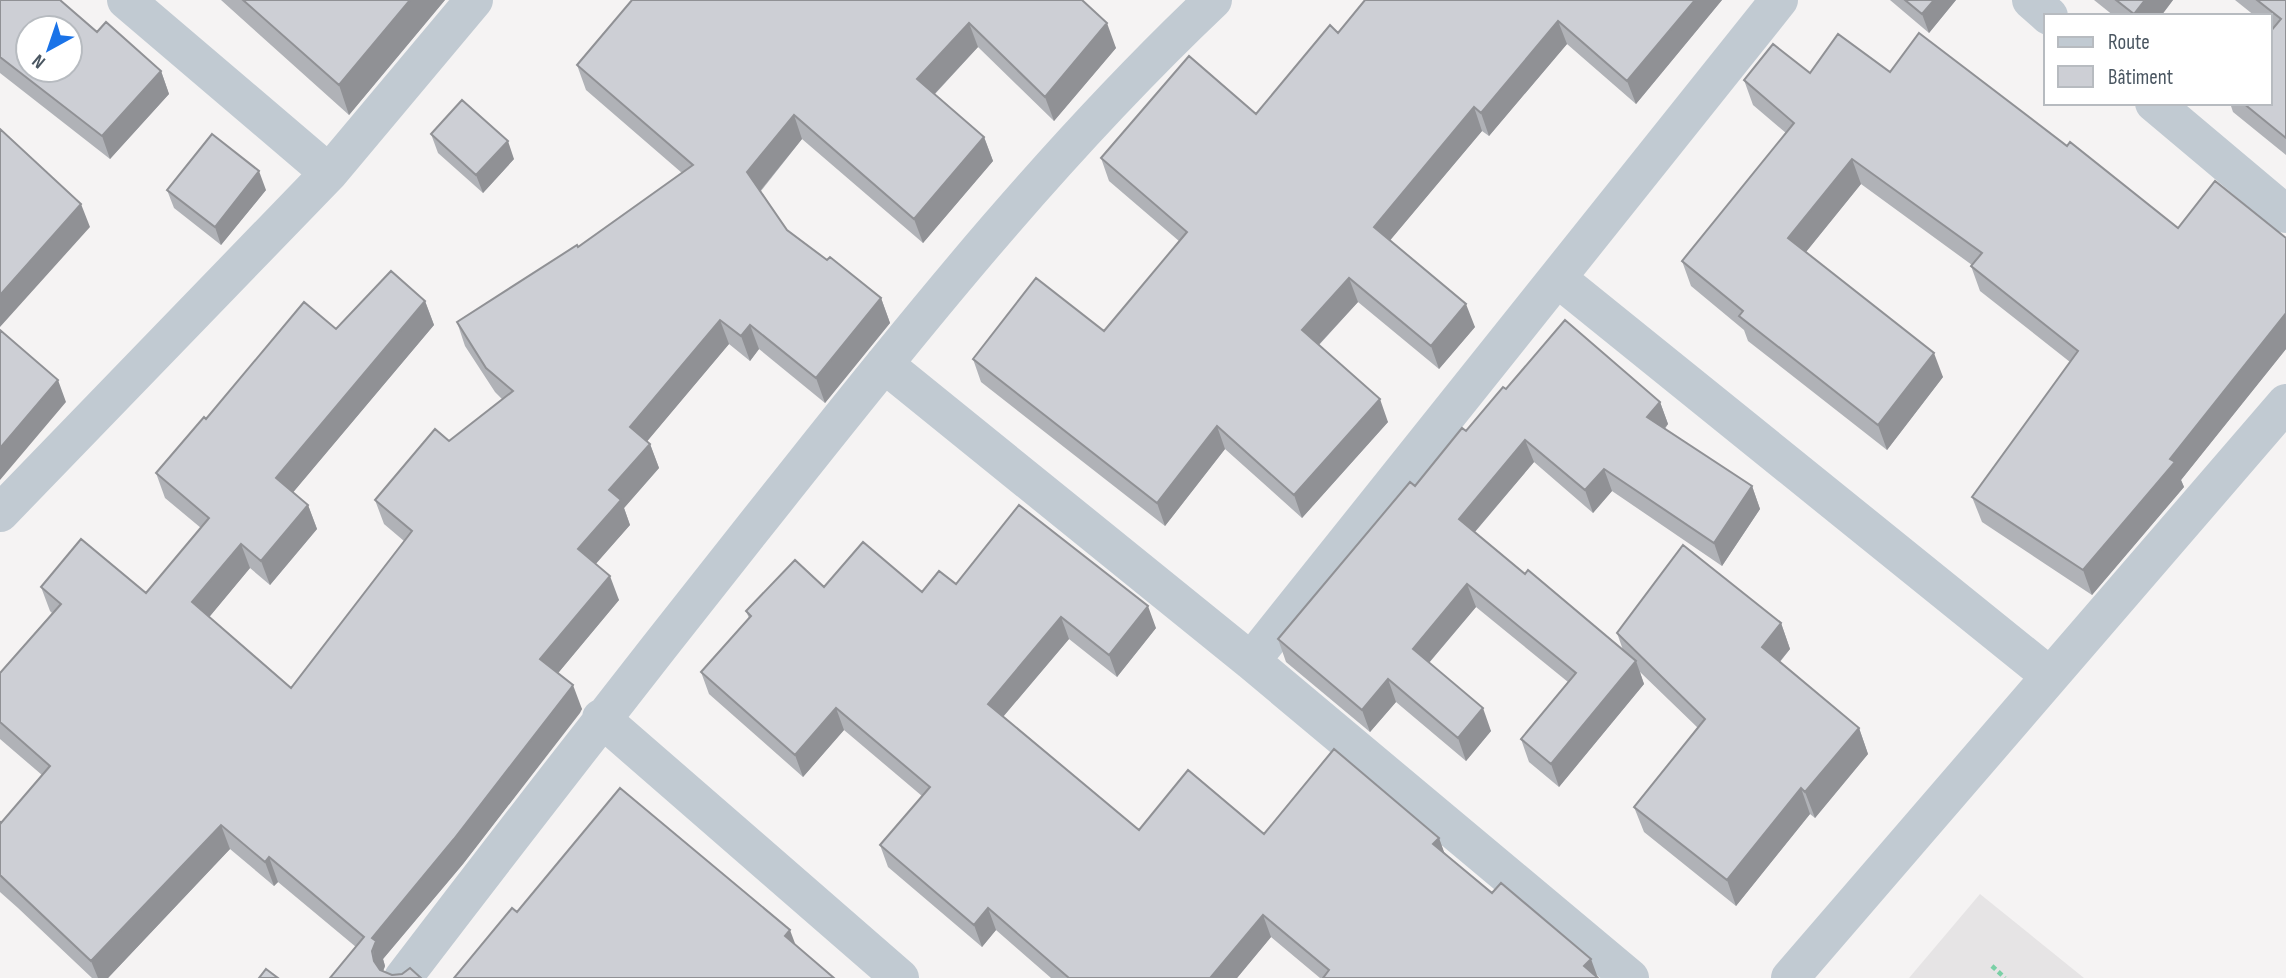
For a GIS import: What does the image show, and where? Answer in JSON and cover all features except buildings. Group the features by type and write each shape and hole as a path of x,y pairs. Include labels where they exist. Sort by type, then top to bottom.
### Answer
{"street":[{"path":"126,0 328,173"},
{"path":"0,513 328,173 474,0"},
{"path":"403,978 601,718 884,363 1014,208 1150,60 1213,0"},
{"path":"1251,662 1779,0"},
{"path":"2031,0 2047,14"},
{"path":"2156,105 2286,214"},
{"path":"1557,278 2050,676"},
{"path":"884,363 1251,662 1630,978"},
{"path":"1790,978 2286,404"},
{"path":"601,718 900,978"}],"path":[{"path":"1992,966 2005,978"}],"shaded area":[{"path":"1980,894 2084,978 1909,978"}]}
